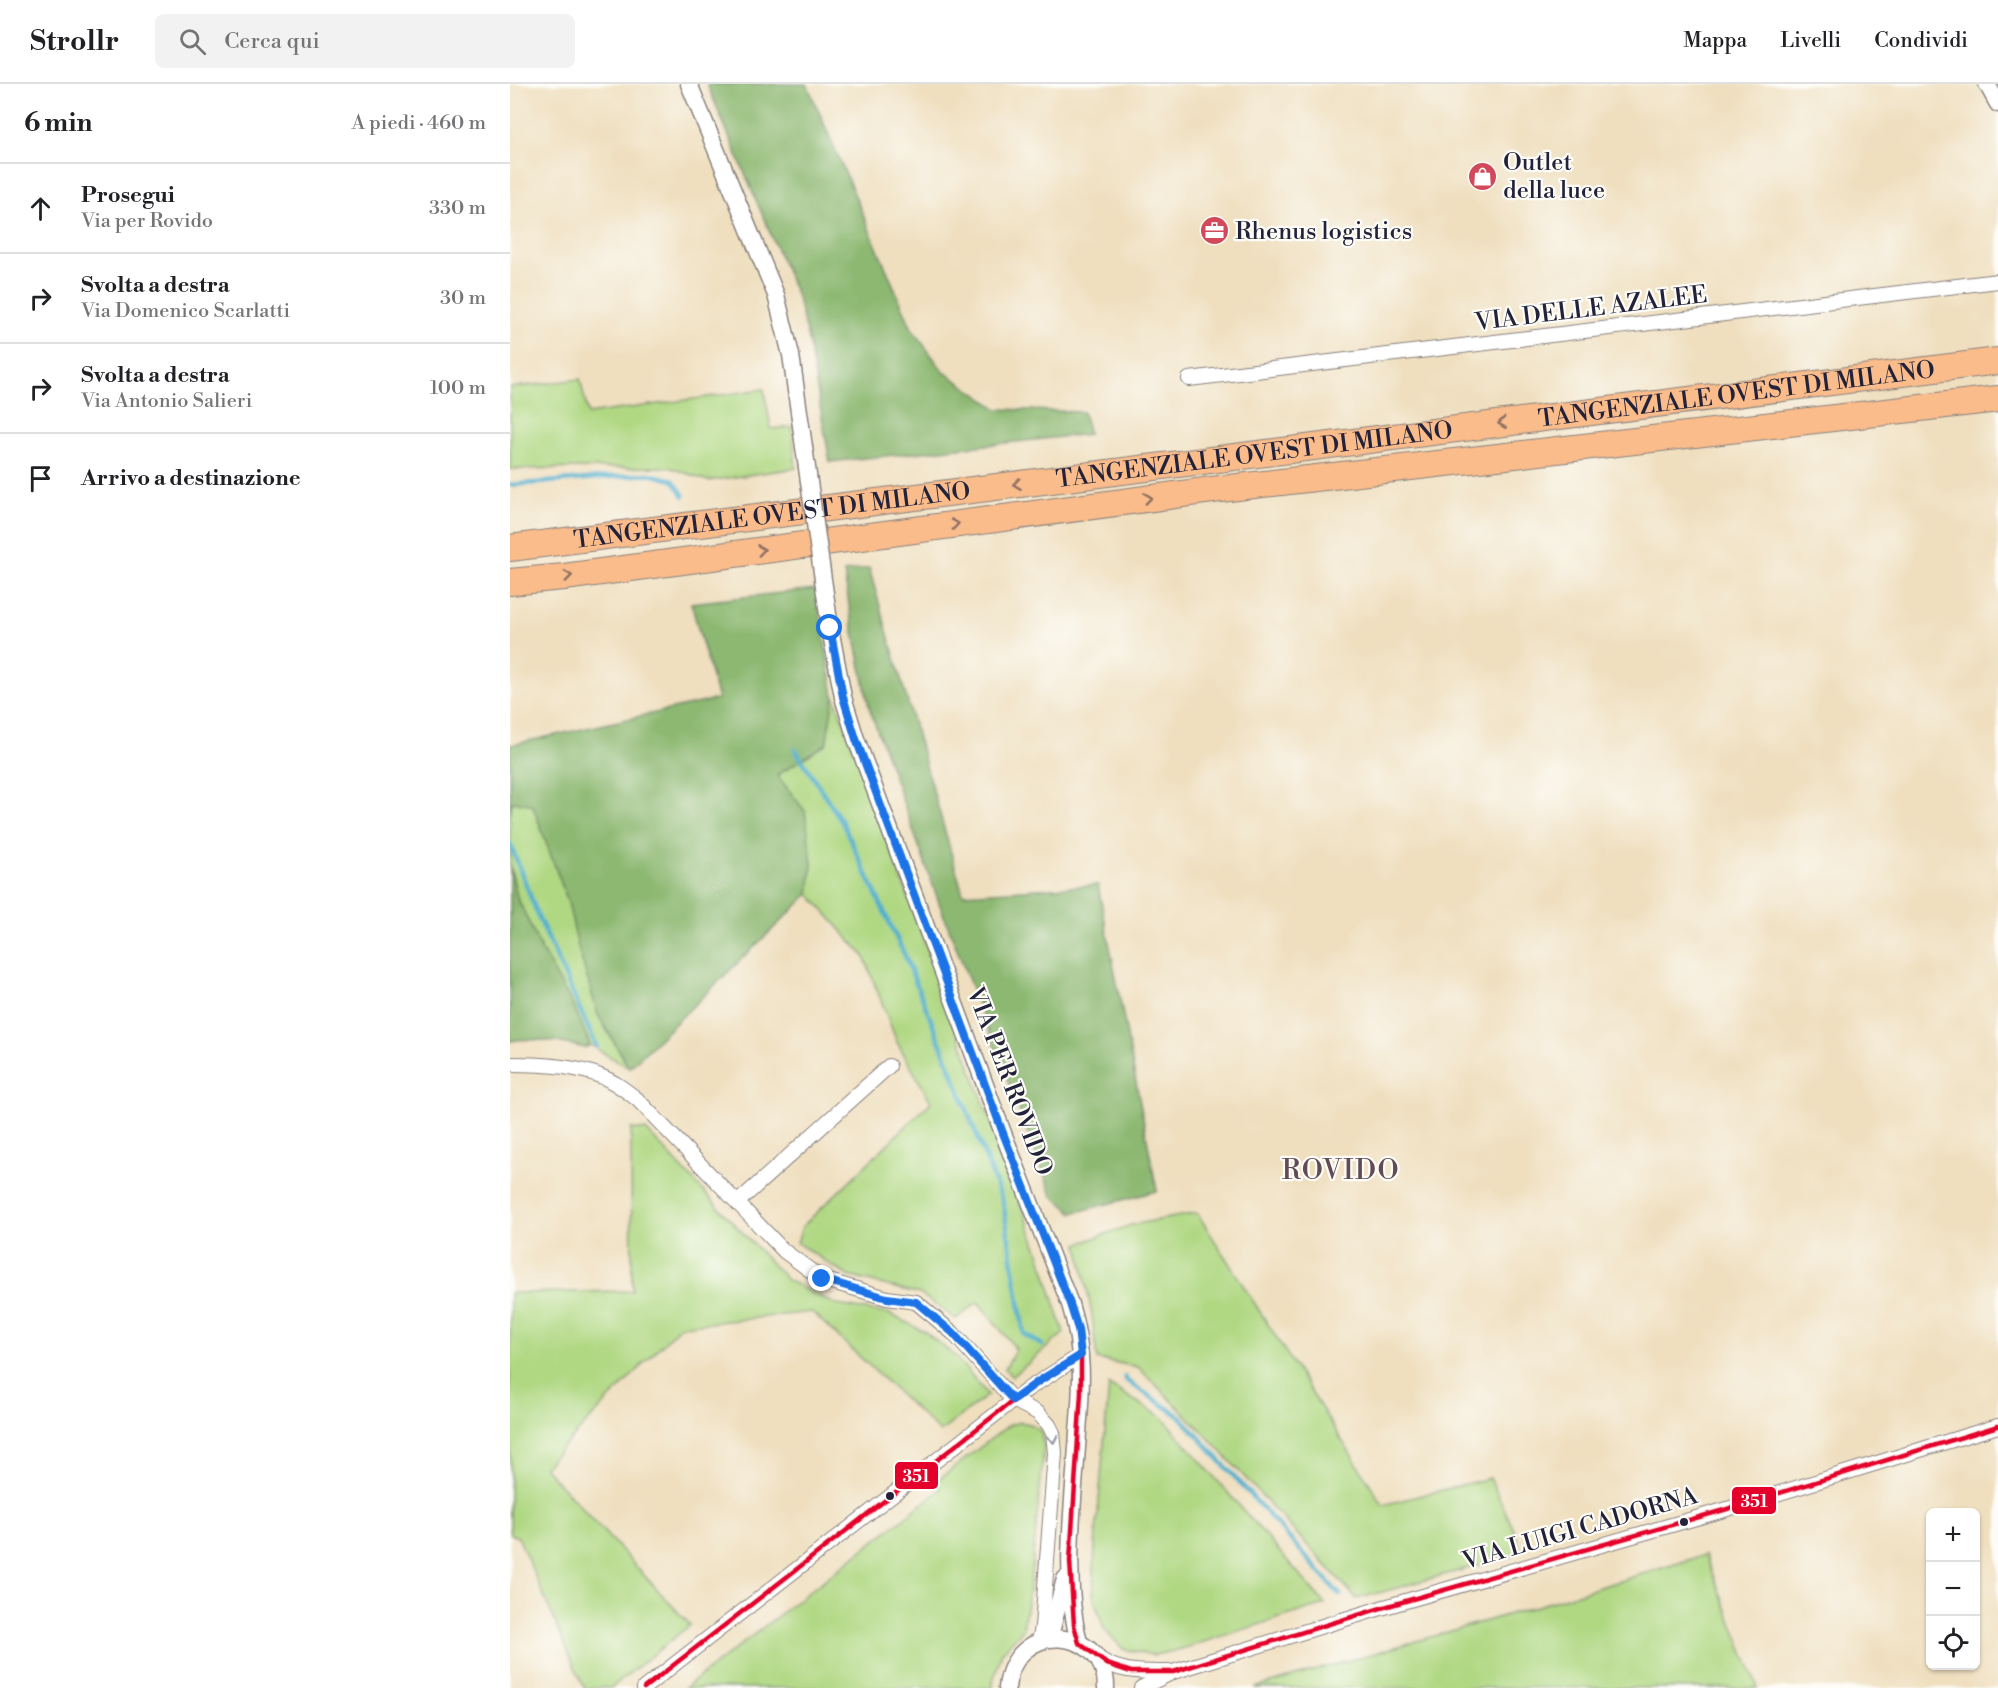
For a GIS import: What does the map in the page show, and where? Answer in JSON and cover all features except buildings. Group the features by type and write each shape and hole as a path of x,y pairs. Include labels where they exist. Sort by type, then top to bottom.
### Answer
{"highway":[{"name":"TANGENZIALE OVEST DI MILANO","path":"510,548 1998,362"},
{"name":"TANGENZIALE OVEST DI MILANO","path":"510,582 564,577 1212,490 1998,399"}],"street":[{"name":"VIA PER ROVIDO","path":"689,84 776,295 791,355 830,628 843,697 856,739 1078,1329 1081,1393 1070,1561 1072,1601 1079,1643"},
{"path":"1987,84 1998,104"},
{"name":"VIA DELLE AZALEE","path":"1190,379 1998,281"},
{"path":"510,1064 554,1066 598,1075 618,1084 637,1099 784,1251 822,1279 887,1298 916,1302 953,1333 1013,1400 1043,1418 1049,1425 1056,1453 1042,1627 1043,1640"},
{"path":"738,1202 889,1066"},
{"path":"644,1688 1013,1400 1081,1355"},
{"name":"VIA LUIGI CADORNA","path":"1141,1688 1173,1672 1381,1608 1724,1510 1998,1426"},
{"name":"VIA PER ROVIDO","path":"1043,1640 1052,1628 1070,1561"},
{"path":"1007,1688 1008,1676 1021,1653 1043,1640 1063,1638 1079,1643 1094,1655 1102,1667 1106,1688"},
{"name":"VIA LUIGI CADORNA","path":"1094,1655 1107,1664 1131,1672 1173,1672"}],"green space":[{"path":"707,84 807,84 912,329 943,371 998,409 1083,412 1089,434 830,462 809,344 798,299"},
{"path":"580,379 588,414 764,389 771,429 792,427 796,468 708,481 669,467 510,469 510,388"},
{"path":"869,568 963,894 1098,885 1157,1191 1073,1213 1052,1195 941,908 869,707 844,572"},
{"path":"816,589 834,696 826,744 777,775 805,811 812,863 809,894 629,1068 598,1015 578,947 568,902 532,804 512,802 510,817 510,745 718,699 691,603"},
{"path":"834,696 1039,1253 1064,1333 1012,1377 1005,1369 1016,1349 978,1302 956,1319 920,1294 848,1276 797,1243 802,1227 931,1102 897,1042 864,956 809,894 812,863 776,775 826,744"},
{"path":"512,802 532,803 568,902 598,1015 629,1068 590,1045 575,1009 542,951 517,897 510,865"},
{"path":"510,865 517,897 542,951 575,1009 590,1045 585,1048 548,1041 510,1041"},
{"path":"631,1129 646,1130 787,1280 837,1305 890,1314 925,1332 956,1357 988,1395 940,1432 812,1312 680,1326 544,1467 690,1625 611,1688 584,1688 518,1537 510,1534 510,1293 632,1291"},
{"path":"1197,1213 1383,1505 1490,1478 1515,1532 1520,1549 1512,1556 1357,1599 1204,1433 1138,1367 1097,1359 1092,1315 1078,1244 1131,1225"},
{"path":"1109,1385 1162,1417 1325,1604 1178,1650 1154,1655 1123,1649 1104,1629 1093,1596"},
{"path":"1021,1422 1032,1425 1041,1432 1044,1447 1032,1568 1023,1630 1002,1652 993,1688 685,1688 940,1490 938,1480 1009,1425"},
{"path":"1705,1555 1758,1688 1254,1688 1534,1607"}],"waterway":[{"path":"510,485 649,474 673,480 684,496"},
{"path":"795,749 842,822 905,956 1003,1202 1024,1334 1042,1345"},
{"path":"510,843 538,916 597,1047"},
{"path":"1125,1377 1127,1381 1181,1417 1340,1595"}],"transit line":[{"name":"351","path":"644,1688 1028,1389 1081,1355 1081,1393 1070,1561 1074,1625 1079,1643 1107,1664 1131,1672 1173,1672 1381,1608 1724,1510 1998,1426"}],"place":[{"name":"Outlet della luce","path":"1482,176"},
{"name":"Rhenus logistics","path":"1214,231"}],"district":[{"name":"ROVIDO","path":"1341,1170"}],"route":[{"path":"822,1279 887,1298 916,1302 953,1333 1013,1400 1081,1355 1078,1329 1070,1304 1003,1133 856,739 843,697 830,628"}]}
